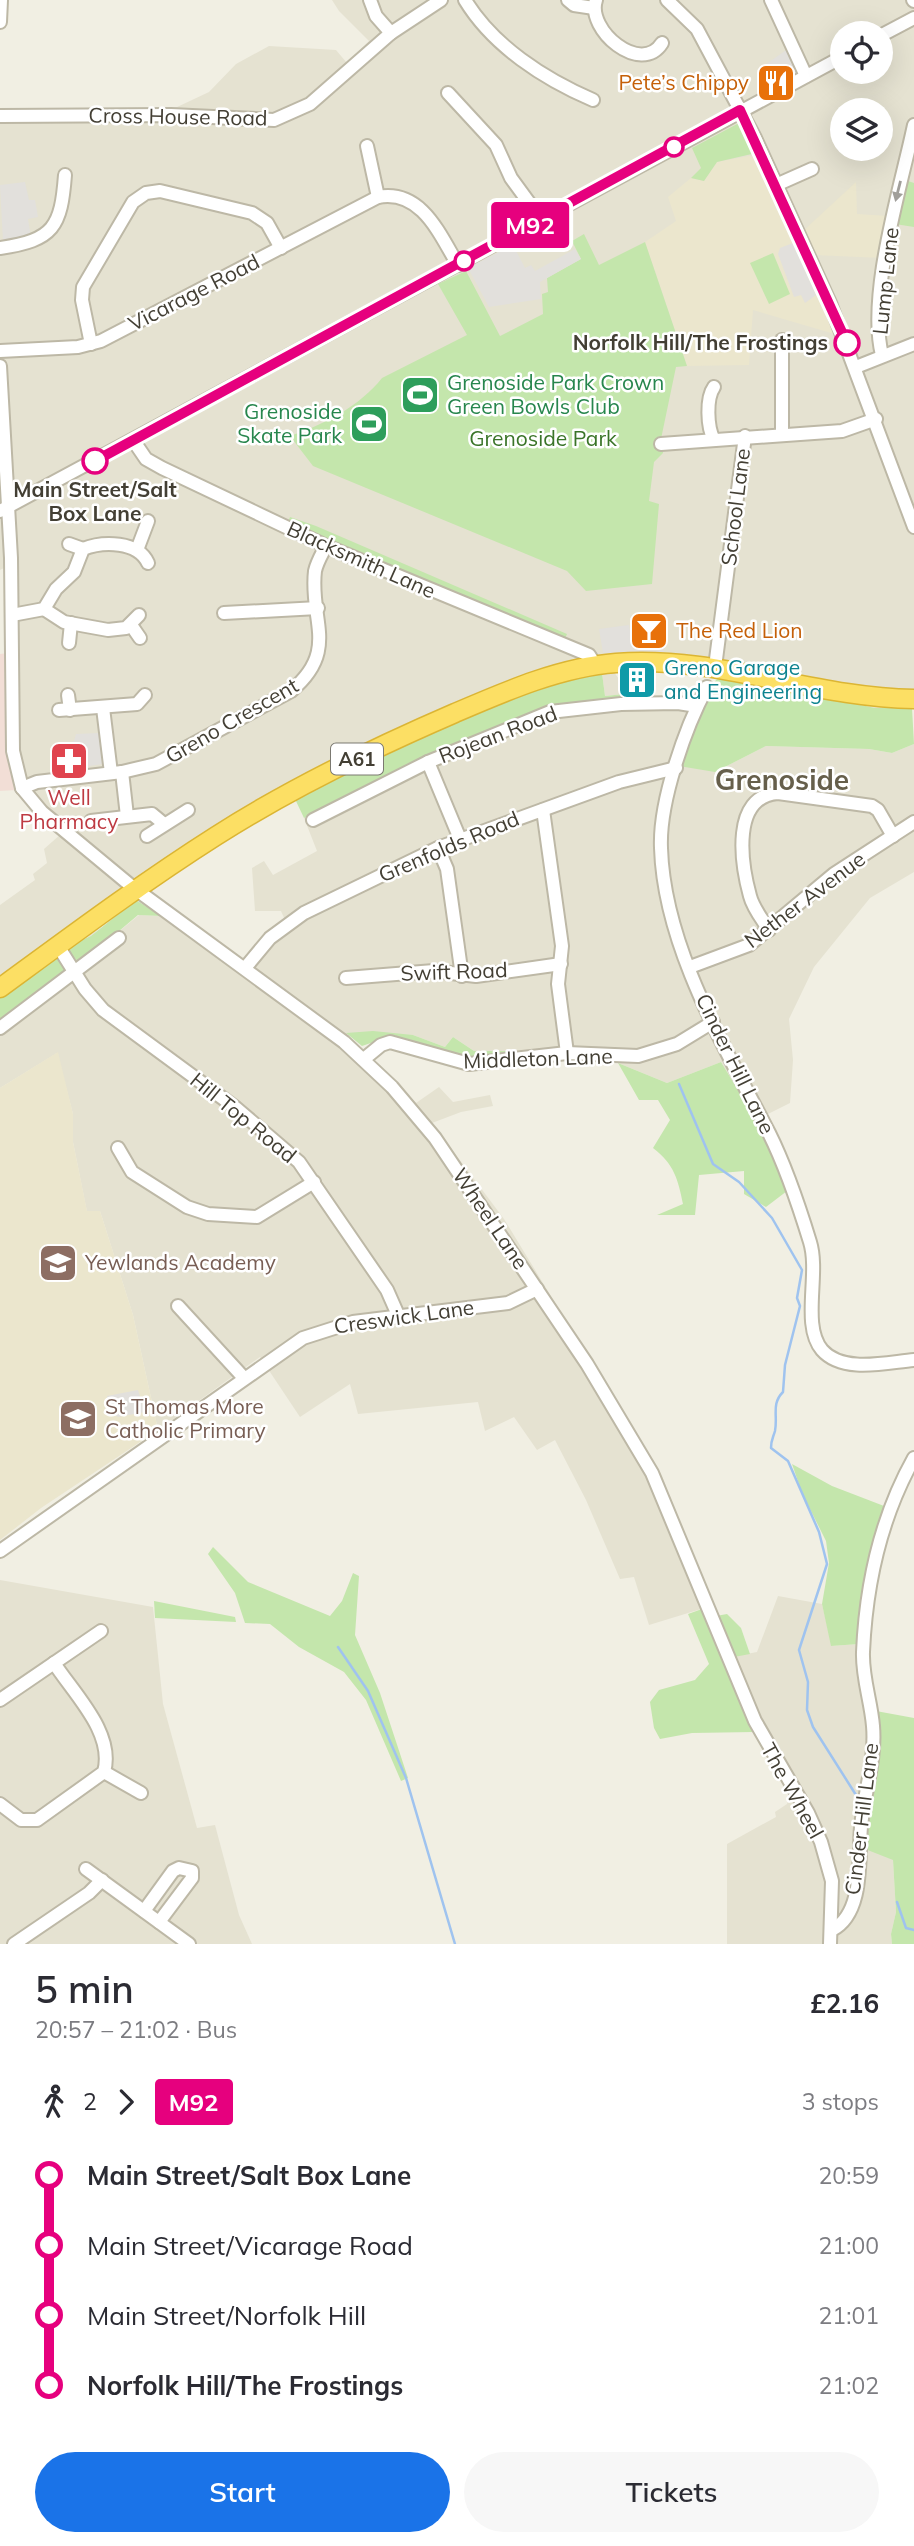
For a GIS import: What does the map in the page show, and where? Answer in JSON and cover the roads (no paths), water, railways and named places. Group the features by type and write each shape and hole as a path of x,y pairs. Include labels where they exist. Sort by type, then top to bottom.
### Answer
{"highway":[{"name":"A61","path":"0,988 136,889 254,813 381,748 507,691 596,666 641,663 715,667 844,695 914,699"}],"street":[{"path":"0,22 1,0"},
{"path":"370,0 376,16 391,33"},
{"name":"Cross House Road","path":"0,116 171,115 274,120 310,104 391,33 441,0"},
{"path":"465,0 496,40 569,88 593,100"},
{"path":"568,0 574,5 595,4 597,21 606,35 633,54 656,50 662,43"},
{"path":"667,0 697,29 776,185 856,367 914,527"},
{"path":"771,0 806,76"},
{"path":"893,29 914,18"},
{"path":"5,508 830,63"},
{"path":"447,93 496,145 511,178 541,219"},
{"name":"Lump Lane","path":"882,355 879,331 883,274 894,209 914,125"},
{"path":"367,146 378,197 401,196 421,209 457,265"},
{"path":"776,185 812,169"},
{"path":"0,248 33,242 47,232 62,210 65,175"},
{"path":"91,344 82,300 83,287 133,202 146,193 167,192 252,213 267,223 281,248"},
{"name":"Vicarage Road","path":"0,351 91,344 378,197"},
{"path":"782,340 782,434"},
{"path":"856,367 914,344"},
{"path":"0,366 12,615 13,751 22,788"},
{"path":"714,440 710,430 709,398 715,387"},
{"name":"School Lane","path":"715,667 745,436 842,431 876,419"},
{"path":"661,443 745,436"},
{"name":"Blacksmith Lane","path":"133,440 152,463 326,546 589,655 596,666"},
{"path":"137,550 148,521"},
{"path":"69,544 83,549 106,544 137,550 148,563"},
{"name":"Greno Crescent","path":"22,788 37,782 143,769 167,759 276,699 303,681 314,666 320,647 316,568 326,546"},
{"path":"44,609 55,589 75,572 83,549"},
{"path":"224,613 318,608"},
{"path":"12,615 44,609 71,623 108,630 131,625 139,615"},
{"path":"69,643 71,623"},
{"path":"131,625 140,638"},
{"name":"Cinder Hill Lane","path":"707,687 697,706 676,768 661,830 661,855 669,912 713,1022 773,1143 811,1244 815,1280 812,1319 819,1344 827,1354 844,1362 878,1365 914,1360"},
{"path":"68,695 64,710 137,704 145,695"},
{"name":"Rojean Road","path":"313,820 428,762 532,718 566,708 643,703 697,706"},
{"path":"103,708 127,816"},
{"path":"428,762 460,839"},
{"name":"Grenfolds Road","path":"245,968 271,938 304,913 438,848 649,772 676,768"},
{"name":"Wheel Lane","path":"22,788 42,812 136,889 327,1027 364,1059 427,1128 537,1289 642,1453 662,1493 723,1646"},
{"path":"769,930 752,902 748,881 745,818 751,804 764,796 778,793 872,806 878,810 893,836"},
{"path":"147,836 188,810"},
{"path":"542,810 561,935 558,984 567,1054"},
{"path":"91,821 156,815 164,824"},
{"name":"Nether Avenue","path":"690,967 749,945 834,874 914,822"},
{"path":"438,848 447,869 462,976"},
{"path":"0,1028 76,973 118,938"},
{"name":"Hill Top Road","path":"58,946 103,1010 279,1142 314,1182 387,1290 398,1315"},
{"name":"Swift Road","path":"346,978 435,971 462,976 561,964"},
{"name":"Middleton Lane","path":"364,1059 381,1045 390,1042 469,1064 567,1054 646,1055 677,1044 713,1022"},
{"path":"118,1148 132,1172 187,1207 208,1214 257,1217 314,1182"},
{"name":"Creswick Lane","path":"0,1551 284,1349 318,1331 398,1315 508,1303 528,1296 537,1289"},
{"path":"178,1306 244,1378"},
{"name":"Cinder Hill Lane","path":"832,1930 846,1917 857,1883 861,1827 874,1742 863,1652 872,1577 885,1520 914,1458"},
{"path":"0,1700 101,1631"},
{"name":"The Wheel","path":"723,1646 763,1738 808,1813 821,1842 832,1881 830,1944"},
{"path":"0,1804 21,1820 31,1822 43,1818 104,1772 108,1751 103,1736 54,1663"},
{"path":"104,1772 141,1793"},
{"path":"144,1911 173,1871 179,1868 192,1871 192,1878 159,1922"},
{"path":"86,1869 159,1922 179,1942"},
{"path":"14,1944 89,1893 102,1880"}],"waterway":[{"path":"679,1084 713,1164 739,1182 772,1218 802,1270 797,1298 800,1306 785,1365 783,1392 777,1401 776,1426 771,1448 788,1461 819,1532 827,1564 799,1650 808,1682 807,1710 813,1727 856,1795"},
{"path":"338,1647 368,1691 406,1778 455,1944"},
{"path":"897,1902 906,1928 914,1930"}],"place":[{"name":"Pete’s Chippy","path":"776,83"},
{"name":"Norfolk Hill/The Frostings","path":"847,343"},
{"name":"Grenoside Park Crown Green Bowls Club","path":"420,395"},
{"name":"Grenoside Skate Park","path":"369,424"},
{"name":"Main Street/Salt Box Lane","path":"95,461"},
{"name":"The Red Lion","path":"649,631"},
{"name":"Greno Garage and Engineering","path":"637,680"},
{"name":"Well Pharmacy","path":"69,761"},
{"name":"Yewlands Academy","path":"58,1263"},
{"name":"St Thomas More Catholic Primary","path":"78,1419"}],"district":[{"name":"Grenoside","path":"782,780"}],"park label":[{"name":"Grenoside Park","path":"543,439"}]}
